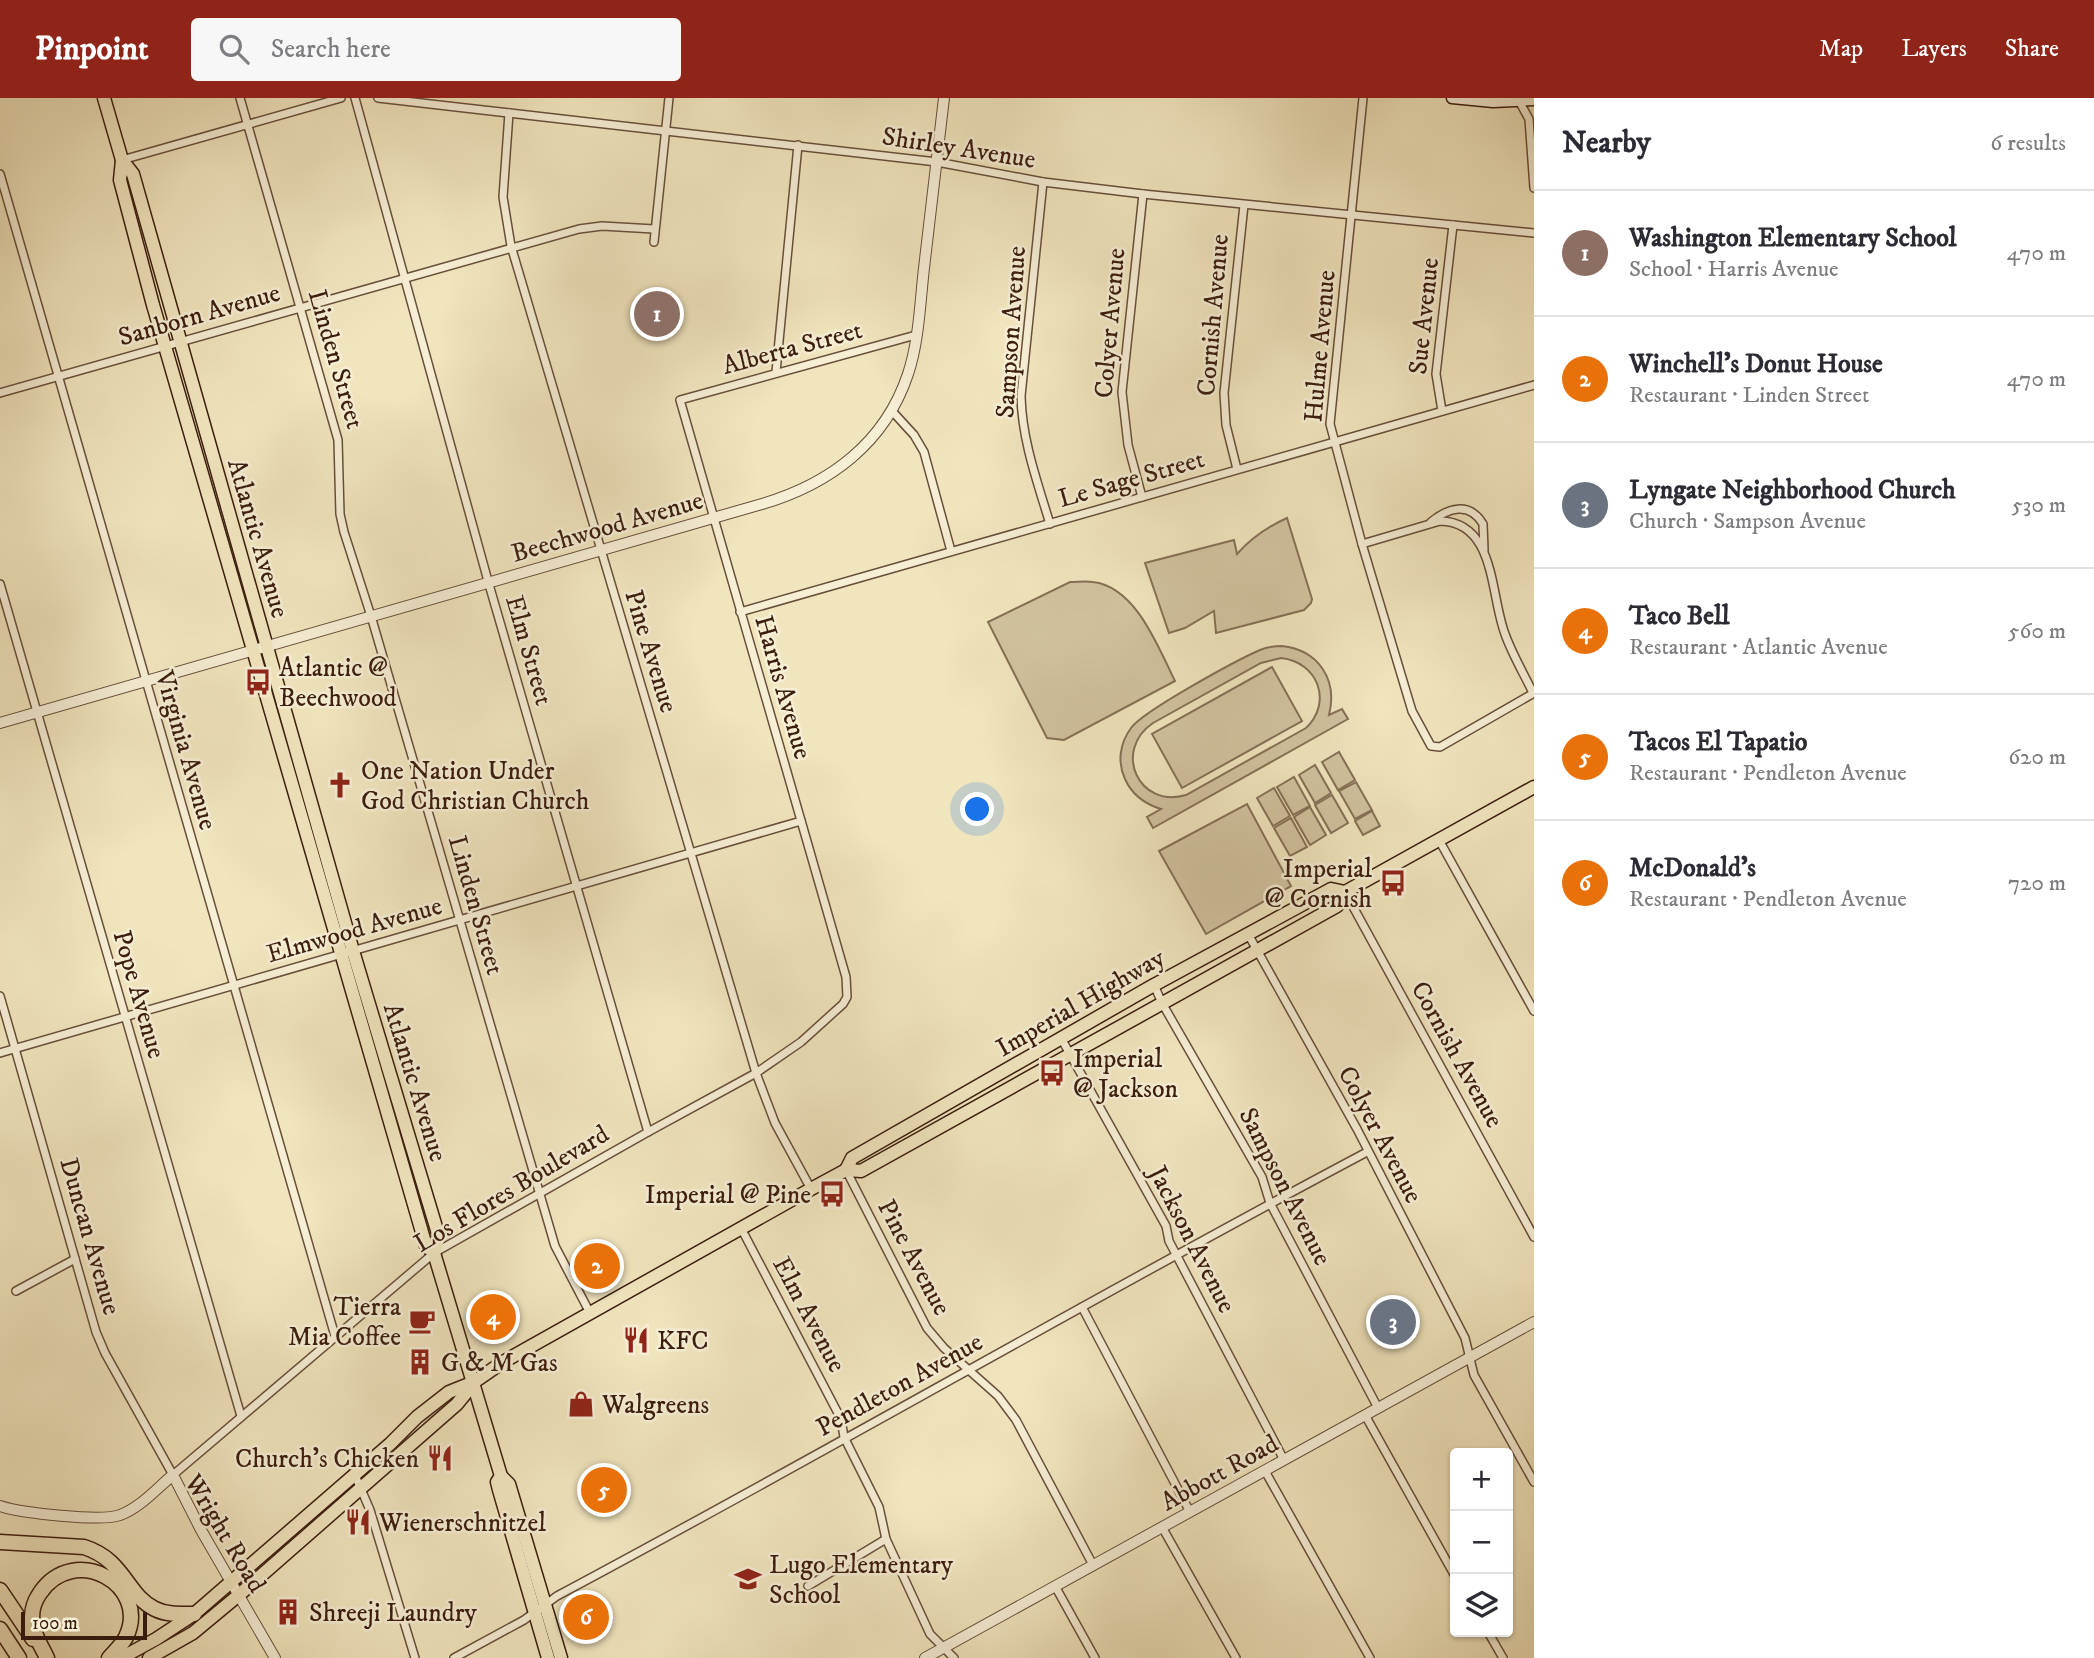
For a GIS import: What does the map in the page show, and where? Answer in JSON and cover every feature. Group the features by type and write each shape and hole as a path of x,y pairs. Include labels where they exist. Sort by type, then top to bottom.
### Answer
{"highway":[{"path":"0,1542 95,1550 112,1562 146,1603 168,1613 194,1614"},
{"path":"46,1658 34,1630 32,1613 35,1600 42,1589 62,1573 74,1569 86,1569 109,1578 118,1586 128,1604 130,1623 127,1635 109,1658"},
{"path":"0,1590 46,1658"},
{"path":"0,1629 19,1658"}],"main road":[{"name":"Atlantic Avenue","path":"104,98 122,160 120,180 172,344 347,953 439,1237 434,1253 501,1476 497,1482 499,1490 540,1608 561,1658"},
{"path":"1452,98 1534,100"},
{"name":"Imperial Highway","path":"121,1658 194,1614 449,1391 474,1382 503,1362 846,1170 861,1171 1337,906 1345,892 1533,789"},
{"name":"Imperial Highway","path":"846,1170 852,1158 1154,985 1331,889 1345,892"},
{"name":"Imperial Highway","path":"149,1658 193,1633 240,1594 457,1404 474,1382"},
{"name":"Atlantic Avenue","path":"540,1608 548,1658"}],"street":[{"name":"Linden Street","path":"240,98 338,440 344,532 371,615 538,1193 555,1246 590,1313"},
{"path":"122,160 341,98"},
{"name":"Elm Street","path":"355,98 488,582 648,1132"},
{"name":"Shirley Avenue","path":"378,98 937,162 1044,182 1143,194 1534,233"},
{"path":"654,242 669,98"},
{"name":"Beechwood Avenue","path":"0,723 788,496 820,481 867,444 892,411 908,374 916,335 944,98"},
{"name":"Hulme Avenue","path":"1363,98 1330,424 1362,544 1412,711 1428,744 1434,748 1440,747 1534,693"},
{"path":"1518,100 1529,118 1534,188"},
{"name":"Pine Avenue","path":"509,113 503,197 512,246 756,1073 775,1123 811,1189"},
{"path":"776,372 798,145"},
{"name":"Virginia Avenue","path":"0,174 335,1336"},
{"name":"Sampson Avenue","path":"1044,182 1021,396 1028,451 1050,523"},
{"name":"Colyer Avenue","path":"1142,496 1128,445 1122,392 1143,194"},
{"name":"Cornish Avenue","path":"1237,469 1226,425 1224,393 1244,205"},
{"name":"Sue Avenue","path":"1442,411 1436,374 1453,225"},
{"name":"Sanborn Avenue","path":"0,393 512,246 590,227 654,229"},
{"name":"Alberta Street","path":"680,400 916,335"},
{"name":"Le Sage Street","path":"740,612 1534,385"},
{"name":"Harris Avenue","path":"680,400 848,986"},
{"path":"892,411 914,435 923,452 951,551"},
{"path":"1429,524 1452,508 1463,508 1474,513 1483,524 1484,551 1504,634 1534,693"},
{"path":"1362,544 1429,524 1450,522 1472,532 1484,551"},
{"name":"Pope Avenue","path":"0,584 241,1416"},
{"name":"Elmwood Avenue","path":"0,1053 801,821"},
{"path":"1439,840 1534,1011"},
{"name":"Cornish Avenue","path":"1345,892 1534,1237"},
{"name":"Colyer Avenue","path":"1248,934 1357,1129 1465,1338 1474,1375 1534,1482"},
{"name":"Sampson Avenue","path":"1154,985 1262,1177 1270,1203 1378,1408"},
{"name":"Los Flores Boulevard","path":"173,1475 434,1253 756,1073 802,1042 837,1011 847,997 848,986"},
{"name":"Duncan Avenue","path":"0,996 96,1332 173,1475"},
{"name":"Jackson Avenue","path":"1061,1038 1166,1226 1175,1253 1284,1460"},
{"name":"Pendleton Avenue","path":"454,1658 1175,1253 1367,1152"},
{"name":"Pine Avenue","path":"846,1170 927,1328 944,1348 998,1396 1017,1420 1093,1565"},
{"name":"Elm Avenue","path":"741,1228 841,1419 844,1437 879,1507 886,1539 930,1634 954,1658"},
{"path":"16,1291 75,1259"},
{"path":"1082,1307 1190,1512"},
{"name":"Abbott Road","path":"925,1658 1534,1322"},
{"path":"1365,1415 1454,1574"},
{"path":"1265,1471 1370,1658"},
{"path":"354,1473 377,1530 415,1658"},
{"name":"Wright Road","path":"0,1506 20,1512 113,1517 133,1508 173,1475 230,1582 240,1594 275,1658"},
{"path":"1162,1527 1236,1658"},
{"path":"808,1586 886,1539"},
{"path":"1055,1586 1095,1658"},
{"path":"1491,1637 1503,1658"}],"shaded area":[{"path":"1287,518 1312,599 1304,610 1216,633 1214,611 1185,628 1169,633 1145,563 1234,540 1237,554 1260,533"},
{"path":"1070,582 1093,582 1108,586 1122,595 1144,621 1175,681 1064,740 1047,738 988,622"},
{"path":"1282,646 1306,653 1315,660 1328,678 1331,690 1329,715 1342,709 1348,719 1153,828 1147,817 1161,809 1144,802 1135,794 1125,779 1121,766 1122,746 1131,728 1171,698 1212,675 1260,650","holes":["1281,658 1294,661 1312,675 1320,695 1319,707 1306,728 1186,795 1169,797 1155,794 1144,786 1136,775 1134,748 1141,735 1153,723 1261,663"]},
{"path":"1272,667 1302,721 1182,788 1152,734"},
{"path":"1339,752 1355,780 1338,790 1322,762"},
{"path":"1315,765 1331,793 1315,803 1299,775"},
{"path":"1294,777 1310,806 1293,815 1277,787"},
{"path":"1356,782 1372,810 1355,819 1339,791"},
{"path":"1274,788 1290,816 1273,826 1257,798"},
{"path":"1332,795 1348,823 1331,833 1315,805"},
{"path":"1247,804 1291,886 1206,934 1159,851"},
{"path":"1310,807 1326,835 1310,845 1294,817"},
{"path":"1372,811 1380,826 1363,835 1355,821"},
{"path":"1291,818 1307,847 1290,856 1274,828"}],"place":[{"name":"Washington Elementary School","path":"657,314"},
{"name":"Atlantic @ Beechwood","path":"258,682"},
{"name":"One Nation Under God Christian Church","path":"340,785"},
{"name":"Imperial @ Cornish","path":"1393,883"},
{"name":"Imperial @ Jackson","path":"1052,1073"},
{"name":"Imperial @ Pine","path":"832,1194"},
{"name":"Winchell's Donut House","path":"597,1266"},
{"name":"Taco Bell","path":"493,1317"},
{"name":"Tierra Mia Coffee","path":"422,1321"},
{"name":"Lyngate Neighborhood Church","path":"1393,1322"},
{"name":"KFC","path":"636,1340"},
{"name":"G & M Gas","path":"420,1362"},
{"name":"Walgreens","path":"581,1404"},
{"name":"Church's Chicken","path":"440,1458"},
{"name":"Tacos El Tapatio","path":"604,1490"},
{"name":"Wienerschnitzel","path":"358,1522"},
{"name":"Lugo Elementary School","path":"748,1579"},
{"name":"Shreeji Laundry","path":"288,1612"},
{"name":"McDonald's","path":"586,1617"}]}
